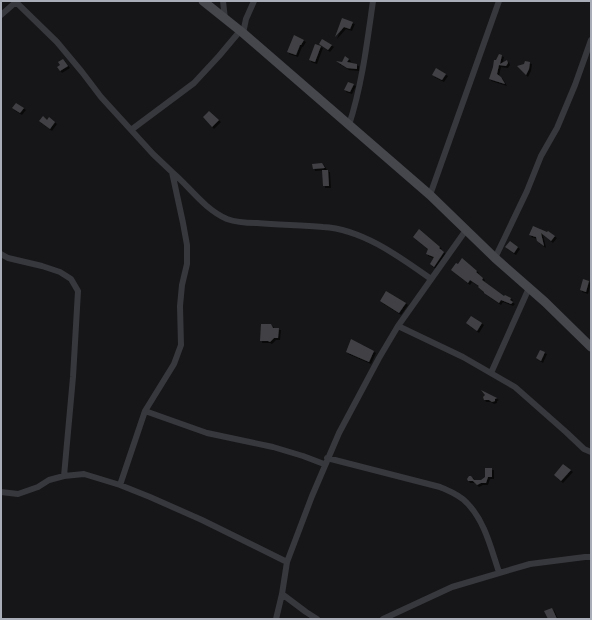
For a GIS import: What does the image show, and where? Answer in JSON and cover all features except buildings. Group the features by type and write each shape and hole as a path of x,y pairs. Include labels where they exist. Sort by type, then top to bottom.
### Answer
{"main road":[{"path":"203,1 242,32 430,195 495,258 546,302 591,347"}],"street":[{"path":"223,1 225,19"},
{"path":"131,130 194,83 242,32 254,1"},
{"path":"349,125 361,81 373,1"},
{"path":"430,195 499,1"},
{"path":"1,15 13,2 57,42 101,97 131,130 172,172 184,182 203,204 214,212 228,219 247,222 284,226 325,227 345,230 390,251 431,279"},
{"path":"495,258 527,192 542,156 557,128 575,85 591,40"},
{"path":"120,485 145,411 174,364 181,345 180,306 182,285 187,264 187,245 172,172"},
{"path":"276,619 287,562 326,461 352,407 398,326 466,230"},
{"path":"1,254 8,258 60,272 72,279 78,291 75,362 64,476"},
{"path":"491,373 529,288"},
{"path":"398,326 463,357 515,387 584,449 591,452"},
{"path":"145,411 207,433 440,487 455,494 466,502 477,514 489,541 499,572"},
{"path":"1,492 18,494 38,487 49,480 64,476 84,474 120,485 202,520 287,562"},
{"path":"383,619 452,587 499,572 530,564 591,557"},
{"path":"282,594 318,619"}]}
